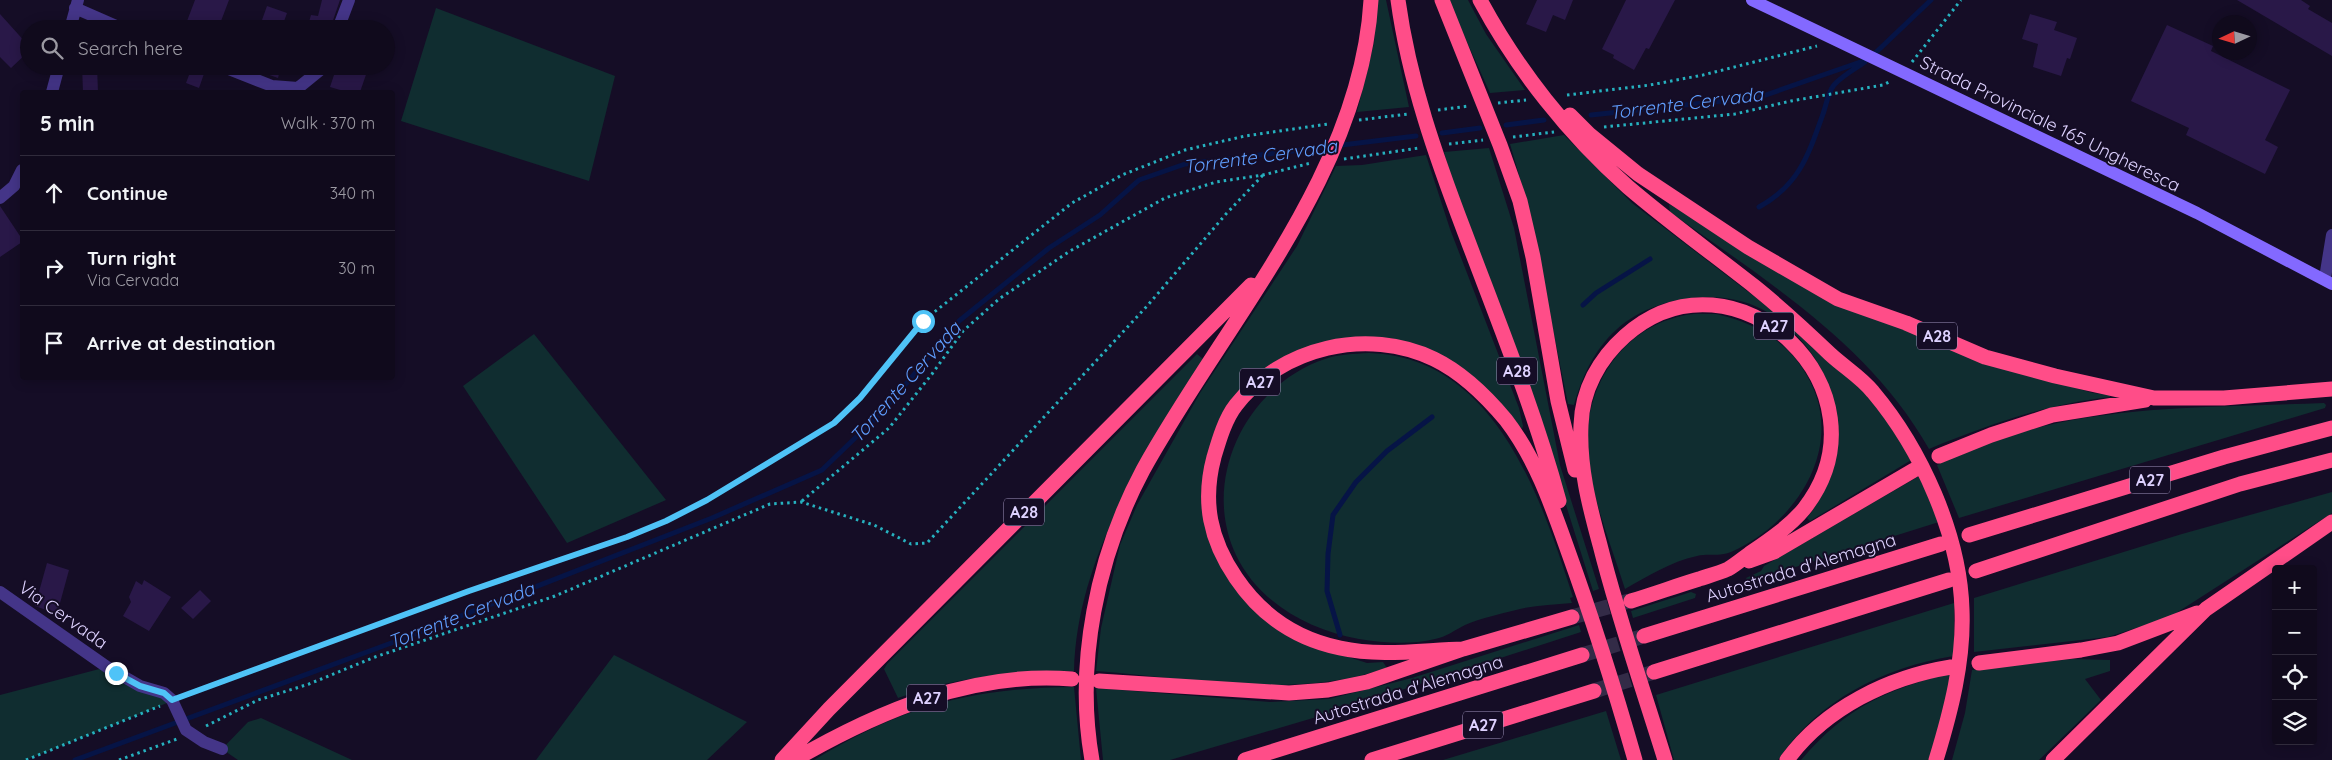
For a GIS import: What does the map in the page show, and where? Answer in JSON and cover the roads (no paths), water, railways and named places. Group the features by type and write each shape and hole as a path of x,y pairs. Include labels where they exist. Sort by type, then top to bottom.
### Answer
{"highway":[{"name":"A28","path":"1092,760 1086,695 1088,647 1103,571 1120,522 1143,471 1294,228 1320,166 1348,117 1360,73 1371,0"},
{"name":"A28","path":"1398,0 1414,110 1439,149 1520,379 1554,484 1583,594"},
{"name":"A28","path":"1442,0 1476,101 1505,141 1533,257 1558,400 1583,505 1605,566"},
{"name":"A28","path":"1480,0 1537,92 1638,174 1748,247 1838,299 1906,323 1985,357 2054,376 2154,398 2224,398 2332,389"},
{"name":"A28","path":"1589,133 1626,185 1756,288 1872,390 1923,468 1946,526 1955,557 1962,610 1958,677 1951,712 1936,760"},
{"name":"A28","path":"782,760 828,709 1270,266"},
{"name":"A27","path":"1665,760 1605,566 1580,461 1581,423 1588,388 1605,357 1630,332 1644,322 1677,309 1712,306 1729,308 1762,320 1777,328 1796,345 1820,381 1829,414 1831,432 1826,466 1820,482 1802,512 1769,541 1728,569"},
{"name":"A27","path":"1464,649 1369,653 1338,648 1306,637 1268,616 1248,596 1222,558 1209,520 1208,479 1219,440 1235,406 1265,377 1295,359 1331,346 1364,343 1393,345 1433,358 1462,376 1484,396 1507,422 1526,451 1546,490 1583,594"},
{"path":"1939,456 1991,435 2052,416 2154,398"},
{"name":"A27","path":"1969,535 2224,457 2332,428"},
{"name":"A27","path":"1976,571 2240,484 2332,460"},
{"name":"A27","path":"1631,601 1774,552 1914,470"},
{"path":"2053,760 2206,609 2332,522"},
{"name":"Autostrada d'Alemagna","path":"1644,636 1941,544"},
{"path":"1654,672 1949,580"},
{"path":"1583,594 1635,760"},
{"path":"1979,663 2081,650 2118,643 2206,609"},
{"name":"A27","path":"1099,681 1290,693 1328,690 1367,682 1464,649 1572,618"},
{"name":"Autostrada d'Alemagna","path":"1245,760 1582,655"},
{"path":"1787,760 1819,725 1849,703 1896,682 1951,667"},
{"name":"A27","path":"794,760 842,732 890,710 953,689 1014,681 1072,679"},
{"name":"A27","path":"1372,760 1594,690"}],"main road":[{"name":"Strada Provinciale 165 Ungheresca","path":"1752,0 2196,213 2329,281"}],"street":[{"path":"341,20 349,0"},
{"path":"73,20 77,4 106,20"},
{"path":"53,90 57,75"},
{"path":"244,75 272,86 298,88 314,75"},
{"path":"0,198 14,186 20,174"},
{"path":"2329,281 2332,235"},
{"name":"Via Cervada","path":"0,592 107,667 140,686 168,696 188,732 204,742 222,748"}],"waterway":[{"name":"Torrente Cervada","path":"1591,115 1760,97 1869,59 1931,0"},
{"path":"1759,207 1784,189 1800,168 1807,156 1834,85 1865,62"},
{"name":"Torrente Cervada","path":"1506,125 1544,120"},
{"name":"Torrente Cervada","path":"1442,133 1480,128"},
{"name":"Torrente Cervada","path":"75,760 394,642 712,518 822,470 884,410 959,321 1049,248 1100,215 1139,180 1185,164 1416,136"},
{"path":"1583,305 1596,293 1650,259"},
{"path":"1340,635 1327,591 1328,554 1333,515 1356,482 1387,451 1432,417"}],"tunnel":[{"path":"1572,617 1629,601"},
{"path":"1582,655 1644,636"},
{"path":"1594,691 1654,672"}]}
